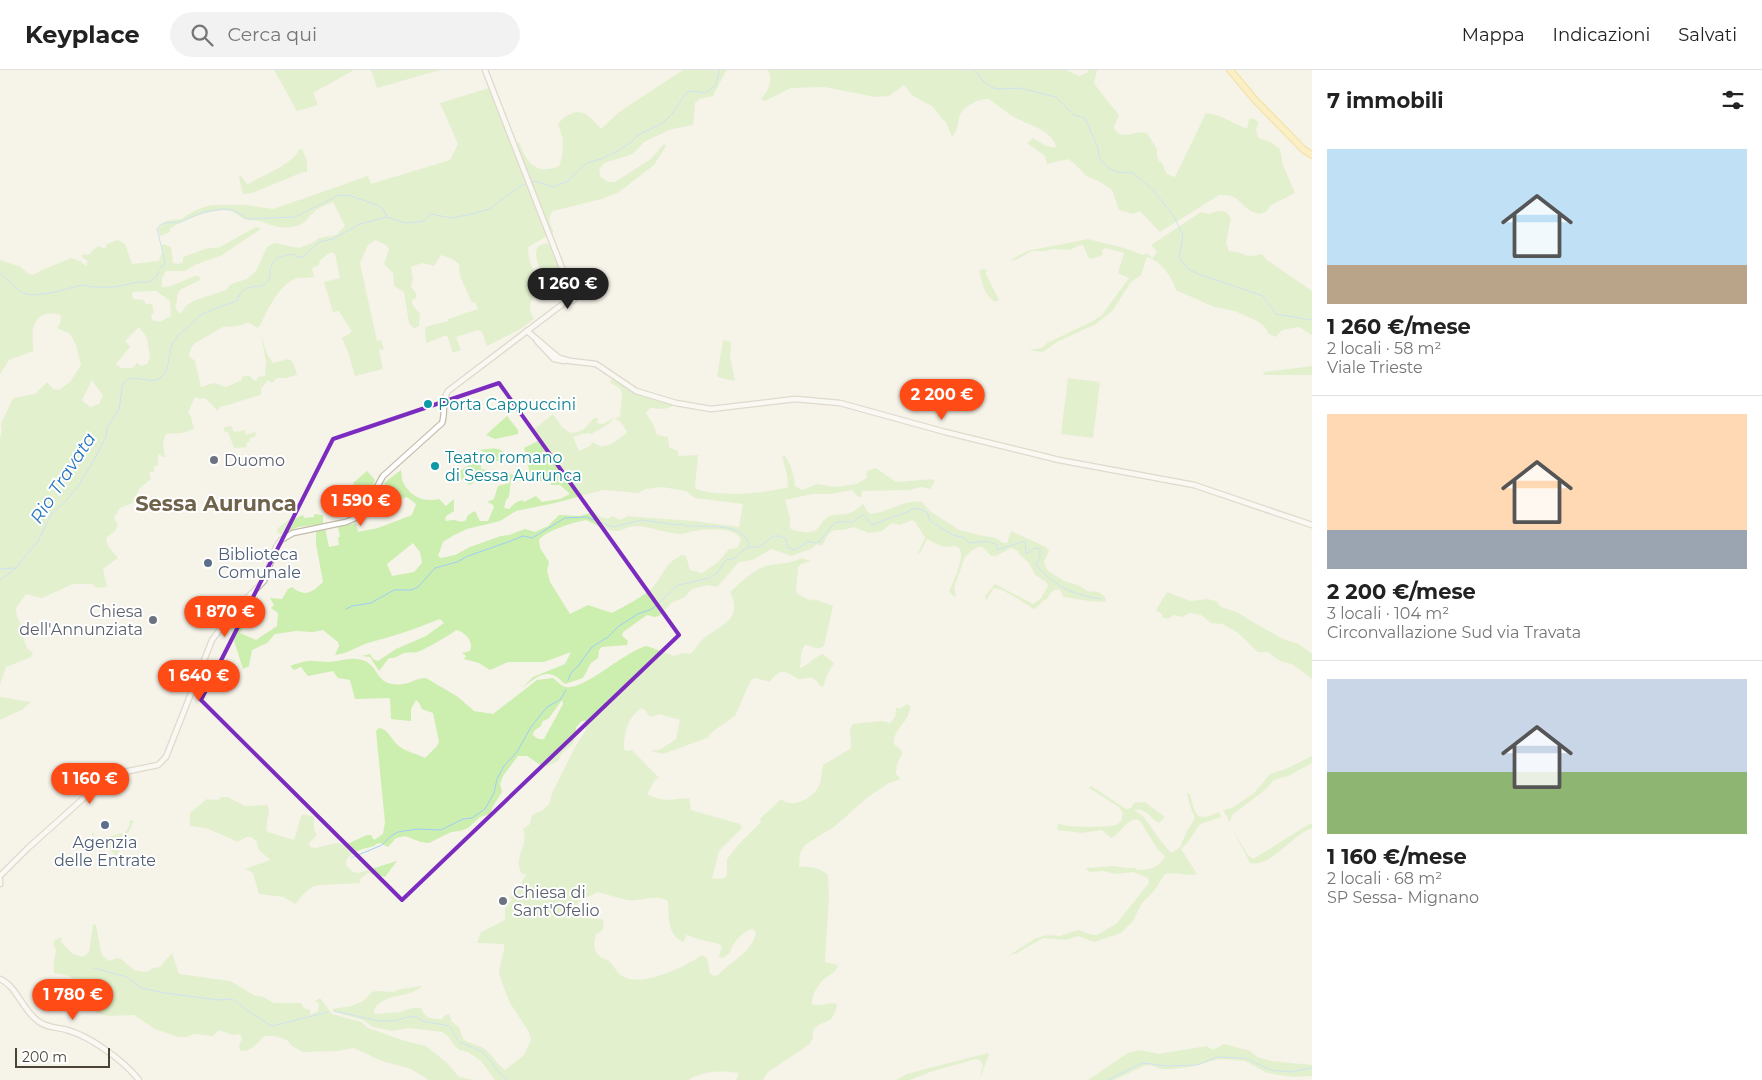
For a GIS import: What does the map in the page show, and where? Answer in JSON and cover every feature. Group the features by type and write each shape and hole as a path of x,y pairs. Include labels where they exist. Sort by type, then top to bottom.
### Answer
{"main road":[{"path":"1230,70 1256,101 1292,138 1312,155"}],"street":[{"path":"0,876 28,848 105,779 114,774 156,765 164,760 173,744 212,640 233,612 264,581 278,544 283,538 293,533 346,522 359,516 383,476 442,424 444,418 444,398 447,392 568,300 572,301 575,298 574,294 570,294 551,239 484,70"},
{"path":"526,332 535,338 558,361 596,364 636,391 676,403 711,409 795,399 840,403 1041,456 1194,485 1312,525"},
{"path":"0,979 9,984 36,1021 46,1026 74,1032 101,1047 125,1064 138,1080"}],"highlighted area":[{"path":"499,383 679,635 402,900 201,700 333,439"}],"green space":[{"path":"274,70 354,70 313,93 318,105 297,111"},
{"path":"371,70 440,70 377,88"},
{"path":"683,70 728,70 713,96 700,99 695,103 693,125 669,130 644,142 633,154 604,163 599,170 601,177 608,182 615,182 651,159 664,144 666,146 654,165 619,192 602,199 553,211 550,224 554,232 528,247 531,266 549,288 532,300 530,308 534,319 519,330 487,346 482,332 478,330 456,337 461,350 453,353 447,335 426,343 425,327 448,321 448,319 478,309 475,302 472,303 460,276 459,264 441,255 434,266 422,263 411,267 413,279 411,287 416,293 416,298 412,300 412,304 420,314 419,326 415,328 409,323 404,292 394,286 393,273 384,264 389,249 386,245 375,240 368,245 360,263 377,341 381,340 384,349 379,350 383,369 355,376 342,338 352,332 339,311 333,312 324,282 340,278 335,254 331,252 320,260 319,265 312,268 314,276 297,278 289,282 278,293 260,326 257,328 250,323 246,323 238,326 223,327 195,343 191,348 189,356 195,361 201,387 214,383 226,387 242,380 242,377 245,376 249,376 256,381 258,377 265,376 266,361 261,335 267,354 273,363 286,359 291,360 297,375 277,378 272,383 268,380 261,389 261,395 220,407 218,411 205,398 195,397 188,412 194,429 182,433 166,434 163,442 165,457 162,457 160,454 158,455 158,466 154,466 154,473 149,471 151,479 139,489 133,503 120,508 114,518 118,525 115,531 106,538 108,546 118,558 103,569 107,587 96,588 93,584 73,584 42,598 26,594 16,608 17,617 21,624 27,648 33,653 31,657 6,667 0,685 1,424 13,398 35,394 47,382 53,389 59,390 70,382 81,365 76,345 70,334 57,328 61,315 45,314 38,318 34,326 33,351 9,360 0,374 0,260 21,267 27,273 33,275 71,258 80,261 86,266 88,261 82,255 90,254 99,246 105,249 107,244 118,240 125,244 132,264 159,261 163,244 171,247 173,263 178,264 183,262 183,257 205,249 220,247 254,228 258,227 261,229 222,255 195,265 185,271 166,271 162,278 162,287 171,286 199,276 200,280 180,290 177,295 175,307 180,314 187,305 196,300 226,290 231,284 247,279 256,271 267,247 274,243 299,248 319,238 336,235 345,226 333,202 317,209 302,224 288,228 244,219 231,211 225,210 191,218 175,225 170,229 170,232 160,236 158,229 166,221 181,219 196,210 211,205 246,205 273,209 368,176 371,184 450,160 458,144 440,103 489,88 511,146 519,142 525,156 538,168 551,169 559,166 562,157 563,140 558,124 564,118 577,112 585,114 601,129 619,112","holes":["156,291 170,301 171,316 160,322 152,320 151,316 154,312 152,304 146,304 144,300 133,299 132,292","139,327 147,338 150,358 147,364 141,366 137,363 133,368 121,368 116,364 130,347 125,341","92,380 103,396 99,404 90,407 82,400"]},
{"path":"768,70 1066,70 1079,76 1087,73 1089,70 1097,70 1094,83 1119,115 1114,127 1117,132 1124,135 1147,133 1157,149 1157,157 1167,174 1175,177 1206,113 1217,115 1247,129 1249,119 1252,118 1259,122 1256,129 1259,138 1270,142 1280,149 1283,165 1295,193 1271,205 1266,212 1259,214 1247,209 1233,197 1219,195 1160,232 1140,211 1133,214 1119,210 1112,190 1086,176 1068,159 1047,164 1045,156 1027,143 1033,138 1046,146 1056,148 1050,137 1040,129 1013,116 989,99 976,102 963,110 952,137 946,122 932,106 913,96 904,85 889,96 876,97 824,87 791,88 765,101 761,99 769,85"},
{"path":"302,149 307,161 307,172 252,193 243,194 240,175 247,184 250,183 287,163 297,154 298,150"},
{"path":"1217,211 1226,212 1231,218 1226,243 1229,251 1248,256 1262,254 1267,260 1312,291 1312,335 1299,327 1282,330 1276,337 1269,334 1264,326 1257,321 1235,311 1214,307 1176,290 1165,270 1157,262 1147,257 1141,275 1131,282 1113,310 1096,324 1057,342 1043,352 1029,350 1042,348 1047,343 1102,315 1129,278 1118,273 1124,253 1105,248 1102,251 1103,255 1091,259 1088,257 1083,245 1080,245 1070,250 1032,251 1013,261 1011,260 1027,251 1088,239 1143,255 1146,253 1153,258 1157,252 1151,245 1201,212 1209,214"},
{"path":"546,243 550,245 559,267 553,274 545,276 539,266 536,254 538,246"},
{"path":"983,269 988,270 986,274 999,300 996,302 988,296 984,288 979,271"},
{"path":"723,340 731,342 730,357 735,381 717,377"},
{"path":"1312,366 1312,375 1264,375 1263,372"},
{"path":"1068,378 1100,382 1093,438 1061,434"},
{"path":"612,379 615,379 636,393 674,404 664,409 650,408 646,413 657,435 668,437 669,447 678,451 678,456 698,455 695,488 727,494 755,493 788,487 782,456 784,455 790,465 795,486 802,490 817,484 836,487 856,484 867,478 866,473 869,470 876,468 896,482 932,479 935,481 930,489 921,487 910,490 862,491 861,497 858,497 852,490 831,494 812,494 785,500 790,517 790,528 796,531 810,532 816,530 827,517 851,513 863,504 871,514 910,502 922,502 930,511 959,530 996,538 1003,543 1007,543 1011,531 1046,547 1049,551 1044,562 1047,570 1064,581 1080,586 1087,591 1099,592 1106,598 1105,602 1064,597 1060,590 1055,590 1034,609 1009,594 994,588 986,601 985,596 995,584 1033,604 1041,598 1048,586 1046,582 1035,575 1029,563 1018,551 1011,548 996,556 991,556 983,547 978,547 965,557 954,588 956,596 954,597 949,591 959,567 960,550 954,546 945,547 938,545 927,539 920,553 918,553 925,538 912,520 900,525 892,523 882,531 869,533 853,527 836,530 826,538 822,546 817,544 811,549 791,556 772,549 752,560 739,562 717,587 708,585 692,589 685,597 671,603 659,616 647,615 623,632 622,636 628,641 627,645 602,647 599,650 598,658 591,663 583,678 565,684 555,676 546,674 537,677 521,689 533,677 565,664 571,652 544,662 508,662 490,670 479,663 464,659 466,656 462,653 470,651 470,640 463,633 456,630 420,651 404,653 389,658 379,671 370,657 362,656 370,654 373,659 378,661 396,649 426,636 444,623 440,619 335,655 339,646 338,642 323,630 275,634 267,643 252,650 249,666 243,669 230,628 250,611 256,621 244,626 240,633 256,640 277,626 278,613 271,608 274,605 270,598 282,599 288,589 292,587 301,592 309,592 316,589 323,582 316,544 316,530 325,528 329,547 339,545 338,527 356,523 358,532 378,528 412,515 416,504 407,497 399,500 384,483 401,470 402,480 413,495 428,500 439,499 446,506 454,499 454,511 446,516 445,521 454,520 462,522 475,511 480,521 488,521 494,507 487,502 494,499 498,486 509,483 510,478 485,474 470,485 460,478 458,472 481,458 485,453 480,450 494,449 503,451 505,454 503,462 485,459 481,462 481,469 531,478 524,448 538,441 533,430 553,414 562,427 570,433 582,430 594,418 598,418 597,423 603,424 614,418 620,417 622,395 620,388 610,383","holes":["614,418 621,422 627,432 619,439 604,446 599,446 593,442 590,446 579,451 573,437 590,433 590,435 606,426","511,479 529,482 550,481 551,485 560,485 570,494 560,499 542,502 536,496 524,502 522,500 515,503 509,509 504,508 509,497","662,487 686,491 695,498 743,504 739,527 695,521 628,516 620,520 613,516 603,518 594,512 580,516 559,515 548,526 535,532 525,529 470,547 455,555 441,558 438,556 443,542 454,535 467,529 500,521 516,511 603,490 638,493 646,489","586,520 615,531 633,526 679,534 700,530 727,530 733,532 741,540 737,548 729,549 718,562 702,573 690,570 686,556 682,555 668,565 653,587 634,601 612,613 588,605 570,614 550,582 547,570 549,562 540,548 539,540 553,530","413,543 420,552 422,563 414,572 392,576 387,564"]},
{"path":"507,416 518,430 518,434 495,439 486,435"},
{"path":"231,426 234,432 245,430 246,435 255,432 256,436 249,439 250,442 246,443 247,447 234,448 228,432 225,432 224,429"},
{"path":"367,471 375,480 366,500 353,483"},
{"path":"314,514 323,515 323,524 298,527 281,535 277,532 277,529 292,517 294,519 303,515 304,518 314,517"},
{"path":"801,558 811,561 798,567 796,593 811,601 814,599 833,606 824,646 817,648 805,645 799,668 823,654 834,663 823,687 812,678 798,679 783,672 777,674 770,682 755,678 751,680 735,716 712,732 707,738 663,754 651,751 661,749 676,739 680,720 659,714 651,717 642,708 630,720 624,743 626,751 632,750 659,778 655,780 647,794 653,797 673,800 689,798 691,810 740,824 742,828 719,851 712,878 725,878 727,875 727,859 761,822 760,819 781,799 786,802 796,803 812,795 819,786 823,765 850,749 850,730 853,724 882,721 890,723 895,717 896,708 901,708 907,704 910,706 908,716 898,729 894,739 894,744 901,750 902,754 897,763 896,771 896,774 901,779 889,783 868,797 835,826 805,845 800,853 799,867 815,868 828,875 829,897 825,962 838,965 834,972 817,987 812,1004 837,1004 831,1019 816,1027 810,1044 768,1072 763,1080 736,1080 739,1073 720,1072 706,1073 688,1080 495,1080 481,1061 468,1052 459,1050 449,1037 442,1032 409,1028 392,1031 373,1027 363,1020 335,1012 332,1009 352,1006 363,1001 372,992 393,992 422,986 410,993 384,1000 374,1010 375,1014 421,1008 427,1016 432,1018 442,1019 445,1015 449,1014 452,1022 459,1027 463,1039 485,1049 505,1070 524,1055 531,1040 529,1032 510,1003 499,971 504,944 477,943 481,932 505,920 505,908 512,900 510,897 517,891 526,875 521,873 519,864 525,838 523,829 530,824 532,815 543,810 549,804 553,791 574,749 586,730 586,721 582,721 576,727 576,736 573,744 562,753 558,761 542,766 527,756 518,756 503,776 500,784 502,792 490,814 480,817 468,828 451,832 429,843 405,836 396,838 388,847 380,843 365,848 352,854 346,865 353,872 358,873 397,861 385,877 368,873 361,878 360,883 315,886 307,891 295,904 284,897 259,894 253,873 245,869 270,860 258,849 257,842 251,837 246,837 238,842 206,828 190,826 190,813 207,799 218,800 221,797 228,797 245,806 267,805 269,810 266,829 268,832 294,840 302,814 314,817 314,829 317,835 309,843 310,847 315,848 337,843 345,845 367,835 371,835 374,840 383,834 385,822 376,731 379,728 383,729 400,747 425,758 439,742 433,713 422,709 416,700 411,709 411,721 391,719 390,698 355,699 350,680 338,678 333,671 308,676 301,667 294,670 290,666 307,661 329,662 358,659 371,665 387,683 398,685 426,678 458,697 474,711 493,714 537,680 553,678 561,685 574,687 594,677 638,649 647,646 674,656 682,653 690,654 706,636 727,622 731,617 734,610 734,602 730,592 742,581 756,570 766,566","holes":["562,700 563,704 544,739 537,738 533,735 534,731 541,726 542,722 549,718","597,892 628,900 657,898 668,901 670,925 674,935 684,942 686,935 720,945 722,946 719,957 723,958 730,953 735,942 746,932 753,929 756,932 746,951 718,975 714,976 710,973 707,958 702,955 685,965 663,974 651,978 630,979 622,976 611,963 599,956 595,950 596,934 602,931 604,922 602,919 582,918 577,904"]},
{"path":"1167,592 1191,601 1207,599 1216,601 1221,607 1237,612 1283,639 1299,644 1312,654 1312,679 1292,664 1282,662 1267,652 1258,652 1237,632 1222,624 1211,623 1201,615 1190,613 1182,617 1174,615 1167,619 1162,617 1162,614 1156,610"},
{"path":"0,697 31,702 23,709 0,720"},
{"path":"1312,756 1312,763 1288,776 1274,780 1265,790 1232,815 1230,822 1223,810 1232,808 1254,793 1270,774 1286,769"},
{"path":"1091,786 1126,809 1131,808 1134,803 1145,802 1165,817 1159,823 1144,811 1134,810 1144,817 1171,853 1180,847 1195,818 1187,793 1190,794 1195,812 1201,817 1219,812 1221,817 1200,824 1181,849 1197,874 1165,874 1154,891 1142,903 1133,921 1121,933 1094,942 1078,936 1066,940 1043,938 1008,956 1036,938 1048,935 1060,936 1078,930 1097,935 1116,924 1149,883 1148,878 1133,872 1115,874 1103,871 1090,872 1087,868 1114,866 1138,870 1147,869 1157,865 1165,856 1158,850 1140,821 1136,820 1132,820 1111,838 1102,830 1082,833 1057,830 1058,823 1078,827 1098,827 1114,825 1120,822 1123,813 1119,807 1089,788"},
{"path":"129,821 134,821 116,857 107,844 96,837 100,839 122,833 124,835 130,824"},
{"path":"1309,824 1312,824 1312,828 1305,831 1274,856 1258,863 1250,863 1233,830 1248,855 1253,859"},
{"path":"93,924 96,925 101,952 109,961 117,958 121,959 134,970 145,972 152,968 160,967 172,953 179,974 230,981 254,995 274,1003 301,1003 304,1008 310,1010 310,1015 318,1011 319,1004 315,1001 320,998 332,1014 361,1022 368,1028 405,1041 426,1046 447,1063 459,1077 473,1080 429,1080 411,1069 382,1061 354,1048 337,1051 303,1052 292,1046 287,1040 275,1036 264,1036 253,1047 243,1051 240,1050 239,1046 242,1038 240,1034 232,1035 219,1030 213,1036 194,1034 187,1037 178,1037 155,1029 134,1015 108,1016 97,1013 86,1004 83,987 80,982 66,975 54,973 56,952 53,944 55,940 62,937 61,942 73,954 83,957 89,952"},
{"path":"1225,1044 1250,1051 1257,1057 1271,1061 1312,1065 1312,1076 1292,1077 1267,1073 1245,1061 1219,1059 1190,1067 1170,1069 1161,1069 1150,1065 1114,1080 1088,1080 1128,1053 1141,1050 1158,1054 1207,1046 1214,1049"},
{"path":"988,1053 989,1055 979,1080 983,1065 980,1060 976,1059 933,1071 910,1080 896,1080 907,1074"}],"waterway":[{"name":"Rio Travata","path":"0,580 16,568 38,541 52,513 67,500 79,485 106,437 107,428 119,409 123,383 132,378 151,380 160,378 166,371 170,349 175,339 203,314 237,301 243,290 260,286 267,282 270,277 271,266 275,260 293,254 297,257 303,257 319,242 333,239 360,224 387,217 405,223 424,221 431,214 452,218 472,214 489,209 522,185 536,181 553,187 568,181 587,163 616,152 633,141 638,135 663,123 673,113 687,92 705,93 715,86 720,70"},
{"name":"Rio Travata","path":"975,70 983,81 993,88 1019,88 1056,97 1074,115 1085,118 1098,148 1099,158 1108,168 1117,172 1133,173 1154,191 1173,215 1183,235 1179,258 1188,269 1263,296 1276,314 1312,320"},
{"path":"160,268 165,262 157,229 160,225 180,222 204,212 222,209 233,210 248,219 295,217 339,195 351,196 377,205 383,209 387,216"},
{"path":"0,273 22,293 33,295 51,293 82,285 115,287 138,282 149,282 157,276 159,271"},
{"path":"568,680 571,673 592,647 608,637 619,626 638,614 652,609 678,585 710,578 717,573 726,560 736,558 743,550 749,547 759,547 774,536 786,539 788,548 796,550 808,541 813,543 819,542 837,522 853,522 862,515 872,525 912,509 919,509 927,512 930,521 953,535 965,538 969,543 988,541 997,545 997,550 1025,541 1026,554 1035,548 1040,549 1040,557 1036,564 1053,581 1072,592 1101,599"},
{"path":"346,609 352,606 371,603 394,590 411,590 418,587 435,568 457,562 468,556 523,536 532,538 565,518 586,517 613,527 642,520 686,526 724,527 741,533 746,538 749,546"},
{"path":"0,569 15,568"},
{"path":"351,858 382,845 398,832 417,829 441,830 463,819 472,818 485,809 494,793 497,779 504,766 517,752 531,727 547,707 560,700 566,690"},
{"path":"94,968 127,977 141,988 218,1000 232,999 272,1026 328,1012"},
{"path":"334,1011 379,1021 395,1021 408,1017 417,1017 422,1021 449,1026 459,1042 481,1051 500,1074 508,1080"},
{"path":"1108,1080 1142,1063 1168,1066 1197,1065 1217,1057 1245,1058 1271,1070 1291,1072 1312,1068"}],"place":[{"name":"Porta Cappuccini","path":"428,404"},
{"name":"Duomo","path":"214,460"},
{"name":"Teatro romano di Sessa Aurunca","path":"435,466"},
{"name":"Biblioteca Comunale","path":"208,563"},
{"name":"Chiesa dell'Annunziata","path":"153,620"},
{"name":"Agenzia delle Entrate","path":"105,825"},
{"name":"Chiesa di Sant'Ofelio","path":"503,901"}],"district":[{"name":"Sessa Aurunca","path":"216,503"}]}
